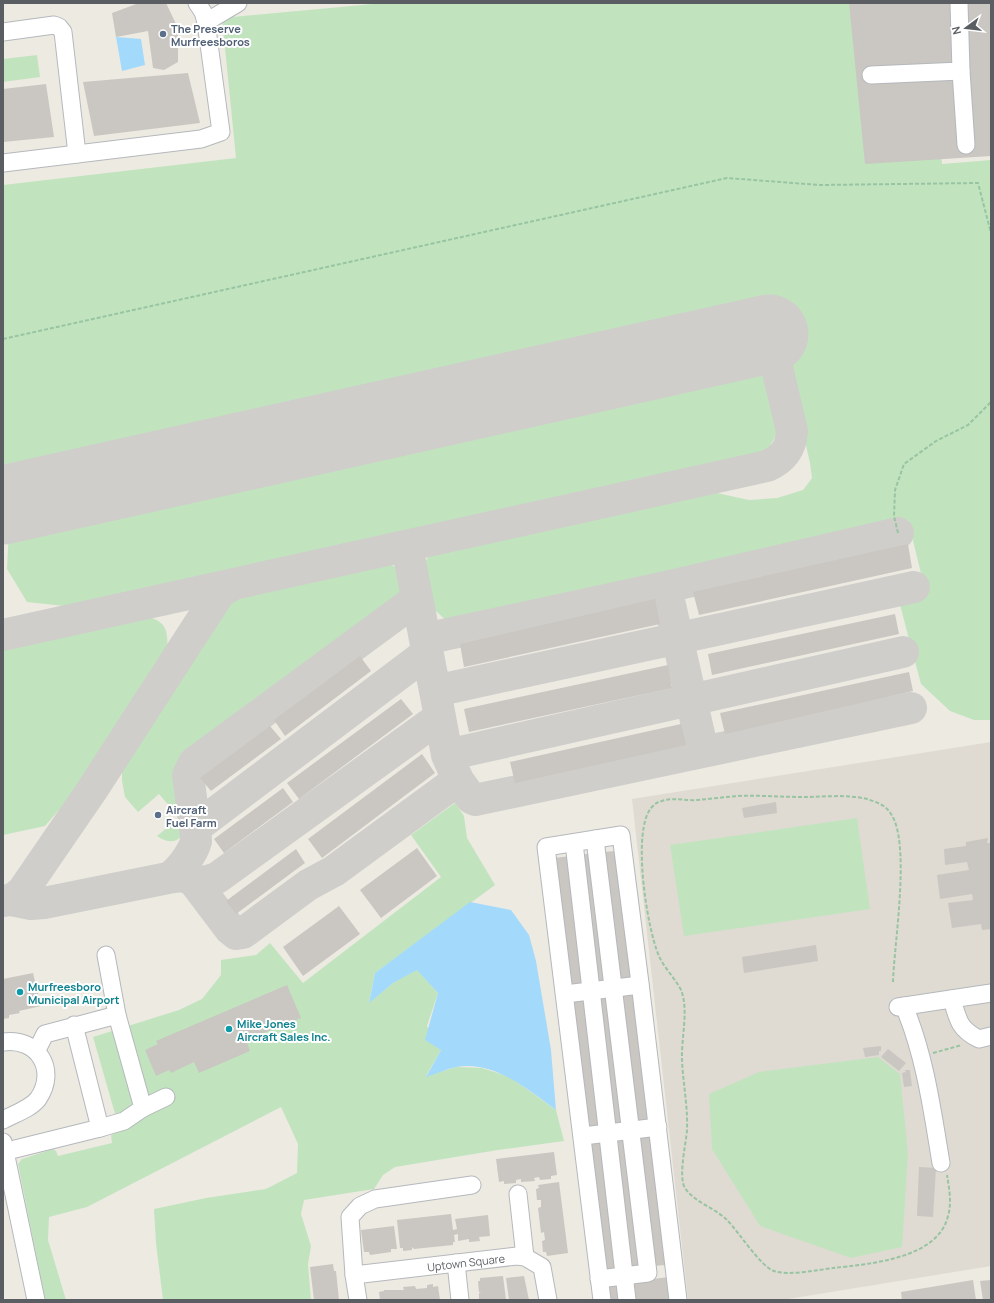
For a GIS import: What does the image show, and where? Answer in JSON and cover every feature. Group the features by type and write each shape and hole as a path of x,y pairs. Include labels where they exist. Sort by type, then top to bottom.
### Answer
{"street":[{"path":"3,163 201,139 221,132 204,10 238,3"},
{"path":"959,3 961,71 966,145"},
{"path":"3,32 54,25 59,27 63,32 77,154"},
{"path":"871,75 961,71"},
{"path":"602,1300 583,1136 546,847 620,835 658,1127 678,1300"},
{"path":"595,839 648,1273"},
{"path":"574,843 627,1300"},
{"path":"106,955 118,1015 143,1108"},
{"path":"565,994 640,985"},
{"path":"940,1162 921,1057 915,1033 901,1006 991,993"},
{"path":"952,999 960,1025 970,1035 979,1039 991,1036"},
{"path":"37,1050 45,1034 74,1025 118,1015"},
{"path":"74,1025 100,1128"},
{"path":"3,1042 28,1045 37,1050 45,1066 46,1077 43,1088 37,1100 26,1108 3,1120"},
{"path":"36,1300 8,1194 4,1149 100,1128 124,1121 143,1108 166,1097"},
{"path":"583,1136 658,1127"},
{"path":"358,1300 354,1275 350,1217 360,1206 375,1199 472,1185"},
{"path":"518,1194 525,1257 542,1267 548,1300"},
{"name":"Uptown Square","path":"354,1275 517,1256 525,1257"},
{"path":"456,1263 460,1300"},
{"path":"599,1279 674,1270"}],"path":[{"path":"3,339 727,178 820,185 978,183 991,233"},
{"path":"898,533 894,516 895,490 904,464 936,441 968,425 991,402"},
{"path":"893,982 898,924 900,843 896,822 886,808 869,800 846,797 736,796 696,800 668,800 661,801 650,808 645,821 642,851 644,893 649,918 660,957 680,988 683,1000 682,1063 687,1115 682,1177 686,1191 728,1221 760,1260 774,1271 792,1272 840,1268 902,1256 922,1248 941,1232 948,1218 950,1202 945,1169 940,1162"},
{"path":"921,1057 955,1048 963,1044 970,1035"}],"shaded area":[{"path":"991,742 991,1266 782,1300 688,1300 632,799"}],"green space":[{"path":"384,3 850,3 937,89 942,164 991,160 991,720 974,720 950,711 921,684 900,605 903,599 926,594 908,520 449,623 427,603 423,577 425,562 435,551 445,546 558,523 703,490 749,500 777,498 803,490 812,478 810,463 773,302 3,477 3,185 236,158 222,18"},
{"path":"37,55 40,77 3,82 3,59"},
{"path":"749,364 769,378 782,423 766,454 655,481 83,608 27,602 7,569 9,530"},
{"path":"379,561 394,566 403,576 402,590 395,603 182,759 180,775 183,798 171,808 159,794 138,812 125,797 122,781 122,765 224,605 235,596 249,590"},
{"path":"138,615 160,622 166,630 167,652 98,765 45,826 3,835 3,646"},
{"path":"455,803 464,816 467,838 495,885 375,973 369,1002 393,983 417,969 438,993 427,1026 441,1050 426,1076 456,1067 482,1068 510,1077 556,1110 564,1141 395,1167 383,1175 374,1189 304,1200 301,1214 311,1246 308,1264 311,1300 163,1300 156,1243 154,1209 206,1198 266,1189 297,1173 298,1144 281,1107 87,1207 49,1217 48,1240 66,1300 45,1300 18,1164 22,1159 53,1149 56,1151 58,1156 112,1143 111,1135 120,1131 93,1037 179,1010 202,999 221,975 221,960 256,955 270,943 303,983 441,877 411,835"},
{"path":"184,814 184,828 180,838 170,841 164,840 157,836"},
{"path":"857,818 870,909 684,936 670,845"},
{"path":"878,1057 900,1074 908,1154 902,1247 851,1258 760,1226 712,1149 709,1094 759,1072"}],"water":[{"path":"116,37 141,39 145,65 122,71"},
{"path":"470,902 511,910 529,935 536,961 551,1050 556,1110 522,1085 497,1072 484,1068 470,1066 456,1067 426,1077 441,1050 425,1040 438,993 417,970 393,983 369,1003 375,973"}],"building":[{"name":"The Preserve Murfreesboros","path":"139,3 166,3 178,28 178,62 164,70 153,68 148,31 116,37 112,13"},
{"path":"849,3 991,3 991,156 865,164"},
{"path":"188,73 200,123 94,136 83,82"},
{"path":"46,84 54,137 3,142 3,89"},
{"path":"908,544 912,568 699,615 693,592"},
{"path":"655,599 660,624 464,667 460,644"},
{"path":"895,614 899,634 712,675 708,654"},
{"path":"360,656 371,671 285,736 274,720"},
{"path":"668,665 672,688 469,732 464,709"},
{"path":"909,672 913,691 725,734 720,713"},
{"path":"401,699 413,714 299,799 287,783"},
{"path":"681,724 686,745 515,783 510,762"},
{"path":"270,726 281,739 211,791 200,778"},
{"path":"422,754 435,773 322,858 308,839"},
{"path":"283,788 293,802 224,853 214,839"},
{"path":"776,802 777,813 744,818 742,808"},
{"path":"988,838 987,843 991,843 991,929 982,930 981,924 952,928 948,903 973,900 972,894 940,899 937,875 969,870 967,862 945,865 944,849 966,846 966,842"},
{"path":"417,848 437,876 381,918 360,890"},
{"path":"296,849 305,863 236,914 226,901"},
{"path":"617,851 632,979 618,981 602,852"},
{"path":"592,853 608,982 596,983 581,855"},
{"path":"571,856 586,984 570,987 554,858"},
{"path":"339,906 360,934 303,976 283,947"},
{"path":"816,945 818,961 744,973 742,957"},
{"name":"Murfreesboro Municipal Airport","path":"33,973 41,1006 19,1011 20,1013 9,1015 9,1018 3,1019 3,979"},
{"name":"Mike Jones Aircraft Sales Inc.","path":"287,985 301,1018 246,1040 250,1051 199,1073 194,1062 171,1073 169,1070 156,1076 145,1050 158,1044 156,1041"},
{"path":"633,992 649,1121 635,1122 620,994"},
{"path":"610,994 625,1123 610,1125 595,996"},
{"path":"585,998 601,1126 587,1128 571,999"},
{"path":"881,1046 879,1055 865,1057 863,1048"},
{"path":"888,1049 906,1063 899,1071 881,1057"},
{"path":"905,1070 910,1070 912,1086 904,1087 902,1073 906,1072"},
{"path":"651,1136 666,1265 652,1266 637,1137"},
{"path":"627,1139 643,1267 628,1269 612,1140"},
{"path":"603,1141 619,1270 604,1272 589,1144"},
{"path":"554,1152 557,1175 551,1176 551,1179 540,1180 539,1177 534,1178 535,1181 521,1182 521,1179 516,1180 516,1183 504,1184 504,1181 499,1182 496,1159"},
{"path":"919,1167 936,1168 933,1217 917,1216"},
{"path":"559,1182 568,1253 547,1256 546,1252 543,1252 542,1241 545,1240 544,1232 541,1233 538,1208 541,1207 541,1200 537,1200 536,1189 539,1188 538,1185"},
{"path":"451,1214 453,1230 457,1229 455,1219 488,1215 490,1236 479,1237 480,1241 469,1242 469,1239 458,1241 458,1234 454,1235 455,1242 453,1242 453,1245 414,1249 412,1247 412,1250 403,1251 403,1248 400,1248 397,1220"},
{"path":"394,1226 397,1249 391,1249 391,1252 370,1255 369,1252 364,1252 361,1230"},
{"path":"333,1264 334,1271 336,1271 339,1300 314,1300 310,1267"},
{"path":"503,1276 506,1300 479,1300 479,1293 481,1293 479,1292 478,1281 480,1281 480,1278"},
{"path":"524,1276 529,1300 509,1300 506,1278"},
{"path":"669,1277 672,1300 633,1300 630,1282"},
{"path":"973,1280 976,1300 902,1300 901,1292"},
{"path":"991,1280 991,1300 983,1300 980,1281"},
{"path":"620,1282 622,1300 608,1300 606,1284"},
{"path":"433,1284 433,1287 438,1286 440,1300 380,1300 379,1292 384,1290 404,1290 403,1287 415,1286 416,1289 427,1288 427,1285"}],"taxiway":[{"path":"3,635 767,466 778,460 785,453 790,443 792,431 769,334"},
{"path":"425,639 666,587 898,533"},
{"path":"193,880 204,882 217,878 440,717 407,546"},
{"path":"3,901 13,899 22,892 92,790 220,592 232,585"},
{"path":"666,587 703,752"},
{"path":"435,691 914,587"},
{"path":"195,828 188,775 194,763 417,599"},
{"path":"447,755 903,652"},
{"path":"427,653 195,828 196,841 192,851 181,867 168,878 182,876 193,880 230,929 236,934 243,933 308,885 334,871 458,780 447,755 440,717"},
{"path":"458,780 471,798 475,800 911,708"},
{"path":"11,900 31,904 44,903 168,878"}],"runway":[{"path":"3,505 769,334"}],"place":[{"name":"The Preserve Murfreesboros","path":"163,34"},
{"name":"Aircraft Fuel Farm","path":"158,815"},
{"name":"Murfreesboro Municipal Airport","path":"20,992"},
{"name":"Mike Jones Aircraft Sales Inc.","path":"229,1029"}]}
